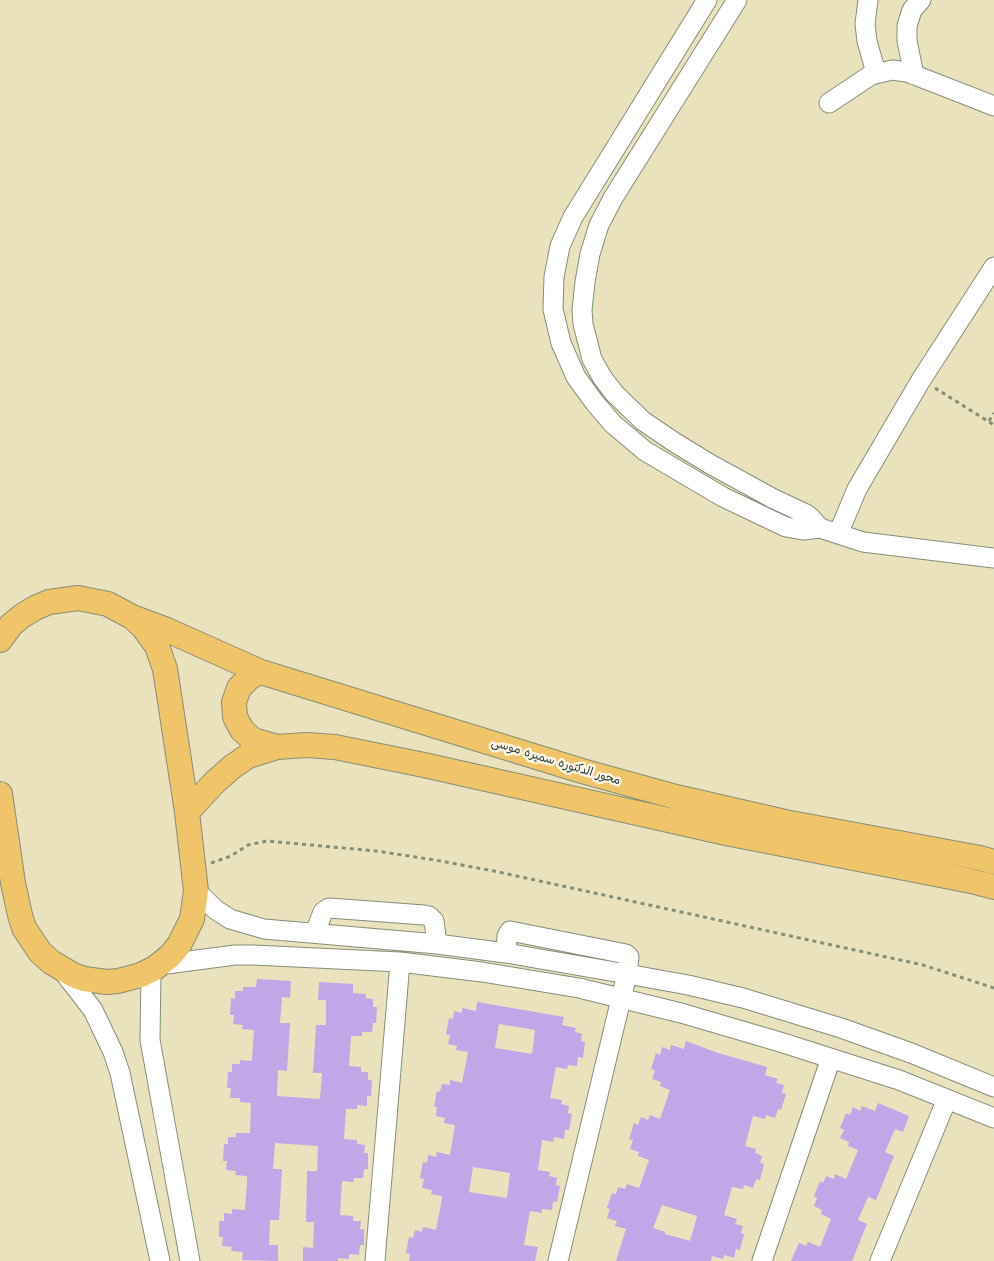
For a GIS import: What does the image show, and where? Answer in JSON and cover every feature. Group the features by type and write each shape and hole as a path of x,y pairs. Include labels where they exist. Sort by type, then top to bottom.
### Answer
{"main road":[{"name":"محور الدكتوره سميره موسى","path":"1,638 11,625 22,616 49,602 78,598 94,600 108,604 132,616 192,640 261,672 582,770 676,797 785,822 994,862"},
{"path":"0,794 6,878 24,928 40,952 62,970 84,979 107,982 130,979 155,968 180,945 192,919 196,891 187,812 162,657 150,636 132,616"},
{"path":"261,672 250,677 239,688 234,702 235,717 242,730 253,740 277,747"},
{"path":"187,812 232,767 248,756 277,747 306,745 335,747 376,754 707,829 994,887"}],"street":[{"path":"707,0 574,217 560,246 554,277 553,309 561,344 576,377 613,424 645,451 748,510 786,527 803,530 820,528 863,542 994,558"},
{"path":"737,0 613,198 599,225 590,254 582,310 583,324 592,359 602,376 614,393 643,421 710,464 772,498 806,514 820,528"},
{"path":"868,0 865,24 867,40 876,73"},
{"path":"914,75 907,40 907,26 912,10 922,0"},
{"path":"829,103 876,73 892,70 914,75 994,106"},
{"path":"838,534 857,488 921,380 994,267"},
{"path":"699,483 710,464"},
{"path":"196,891 216,910 230,919 264,929 437,944 506,953 688,985 743,998 842,1028 911,1053 994,1087"},
{"path":"315,933 323,912 329,908 424,915 434,920 437,944"},
{"path":"62,970 93,1010 113,1052 120,1073 159,1255 188,1253 150,1040 155,968 235,955 253,955 400,962 526,978 579,988 734,1028 899,1080 994,1118"},
{"path":"375,1261 400,962"},
{"path":"558,1261 627,974"},
{"path":"762,1261 831,1058"},
{"path":"880,1261 947,1100"}],"path":[{"path":"921,380 994,425"},
{"path":"989,422 994,413"},
{"path":"193,866 221,861 248,845 258,842 376,851 494,871 922,965 994,988"}],"building":[{"path":"257,979 291,981 290,998 282,997 280,1023 290,1023 287,1071 278,1070 277,1096 320,1099 322,1073 313,1073 316,1025 326,1025 326,1000 318,1000 319,982 353,984 353,993 366,994 366,998 373,999 373,1007 377,1007 376,1023 373,1023 372,1032 362,1032 362,1036 351,1036 349,1066 361,1067 361,1072 368,1072 368,1080 372,1080 371,1096 367,1096 367,1106 357,1105 357,1109 346,1109 344,1139 357,1140 357,1144 365,1145 364,1153 368,1153 368,1169 364,1169 363,1178 354,1178 353,1182 342,1181 340,1215 353,1216 353,1221 361,1221 360,1229 364,1229 364,1245 360,1245 359,1255 349,1254 349,1259 338,1258 338,1261 303,1261 303,1247 313,1248 314,1222 306,1222 307,1171 317,1171 318,1146 275,1143 273,1169 282,1169 279,1220 270,1220 269,1245 278,1245 278,1261 242,1260 243,1252 231,1251 232,1247 222,1246 223,1237 219,1237 219,1221 224,1221 224,1213 232,1214 232,1209 245,1210 247,1183 247,1176 235,1175 236,1171 226,1170 227,1161 223,1161 224,1144 228,1144 228,1137 236,1137 236,1133 250,1133 251,1103 240,1102 240,1098 230,1098 231,1088 227,1088 228,1072 232,1072 232,1064 240,1064 240,1060 252,1061 254,1030 242,1029 243,1025 233,1024 234,1015 230,1015 231,998 235,999 235,991 243,991 243,987 256,987"},
{"path":"477,1002 564,1017 562,1025 576,1028 575,1032 582,1034 581,1041 585,1042 583,1058 578,1057 577,1066 568,1065 567,1069 556,1067 550,1098 562,1100 561,1104 569,1106 568,1113 572,1114 569,1130 565,1130 564,1139 554,1137 553,1142 542,1140 538,1170 550,1172 549,1176 557,1178 556,1185 560,1186 557,1202 553,1201 552,1210 542,1209 542,1213 530,1211 524,1245 538,1247 535,1261 409,1261 410,1254 406,1253 409,1237 413,1238 415,1230 422,1232 423,1227 436,1230 441,1204 442,1196 431,1194 432,1190 422,1188 424,1179 420,1178 423,1162 427,1163 428,1155 436,1157 437,1152 450,1155 455,1125 444,1123 445,1118 436,1116 437,1107 434,1107 437,1091 440,1092 442,1084 450,1085 450,1080 462,1083 468,1052 456,1050 457,1046 448,1044 450,1035 446,1034 449,1018 453,1019 454,1011 462,1013 462,1008 476,1011","holes":["499,1024 535,1030 532,1054 495,1048","473,1167 510,1173 507,1198 469,1192"]},
{"path":"686,1041 718,1053 767,1067 765,1075 778,1079 776,1083 784,1085 782,1093 786,1094 781,1110 778,1109 775,1118 766,1115 765,1119 753,1116 745,1146 756,1149 755,1153 762,1156 760,1163 764,1164 760,1180 756,1179 753,1188 744,1185 743,1189 732,1187 724,1215 737,1219 735,1224 743,1226 741,1233 744,1234 740,1250 736,1249 734,1258 724,1255 723,1259 712,1256 711,1261 616,1261 626,1229 615,1226 617,1221 607,1218 610,1209 607,1208 612,1193 616,1194 618,1187 625,1189 627,1184 639,1188 649,1160 638,1156 639,1152 630,1149 633,1140 629,1139 634,1123 638,1125 641,1117 648,1120 650,1115 660,1119 670,1090 660,1086 661,1082 652,1079 655,1070 651,1069 656,1053 660,1055 662,1047 670,1050 671,1045 684,1049","holes":["662,1205 697,1216 690,1241 665,1234 665,1232 653,1228"]},
{"path":"878,1103 909,1116 903,1132 895,1129 885,1152 894,1156 876,1200 868,1197 858,1220 867,1224 852,1261 791,1261 799,1243 806,1246 808,1242 820,1247 831,1219 821,1214 822,1210 814,1206 817,1198 814,1196 820,1181 823,1183 826,1176 834,1179 835,1174 846,1179 858,1150 848,1146 849,1142 840,1138 844,1130 840,1128 846,1113 850,1115 853,1107 860,1111 862,1106 875,1111"}]}
